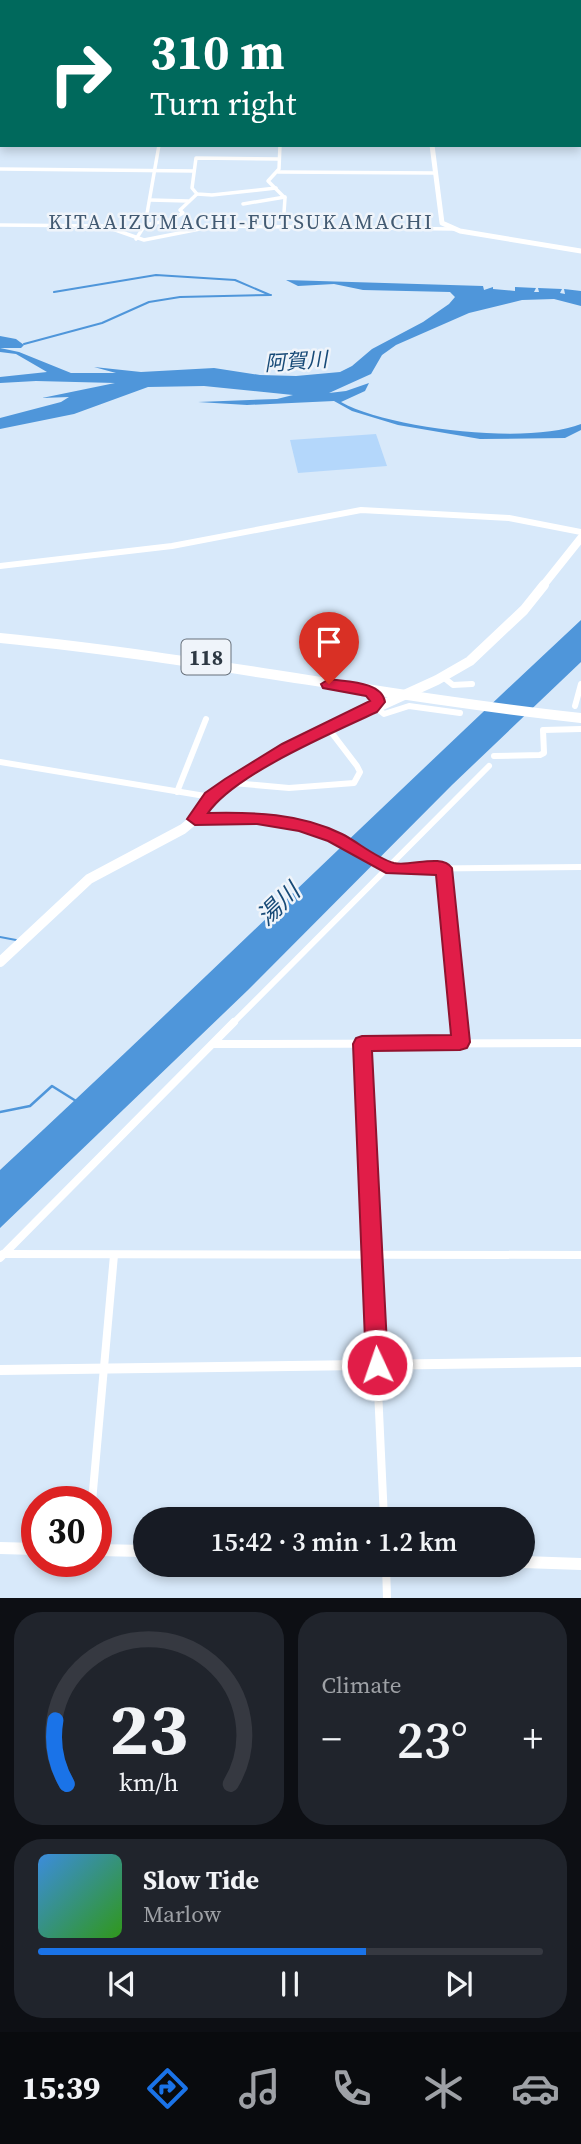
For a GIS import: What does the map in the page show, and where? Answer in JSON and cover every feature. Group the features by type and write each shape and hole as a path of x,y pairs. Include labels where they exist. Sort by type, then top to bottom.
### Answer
{"main road":[{"path":"432,147 441,220 454,229 581,251"},
{"path":"0,962 89,879 172,836 195,819 211,797 231,783 288,748 440,678 470,661 508,628 565,562 581,538"},
{"name":"118","path":"0,636 161,655 370,692 441,695 470,701"},
{"name":"118","path":"0,636 134,646 405,694 556,713 578,709"},
{"path":"440,678 435,688 441,695"},
{"path":"370,692 378,700 373,708"},
{"name":"118","path":"556,713 578,725"},
{"path":"0,1548 21,1549"},
{"path":"112,1550 133,1551"},
{"path":"535,1562 581,1563"}],"street":[{"path":"136,239 145,225 159,147"},
{"path":"278,172 280,147"},
{"path":"276,188 212,195 197,194 191,188 196,158 279,159"},
{"path":"0,169 194,171"},
{"path":"283,227 285,197 268,181 278,172 435,173"},
{"path":"145,225 174,219 183,213 180,210 197,194"},
{"path":"243,204 285,197"},
{"path":"150,200 188,201"},
{"path":"0,225 104,226 136,239 147,240 208,227 454,229"},
{"path":"0,566 172,546 361,510 509,518 581,532"},
{"path":"440,678 451,685 472,684"},
{"path":"578,709 581,684"},
{"path":"373,708 384,714 410,706 460,713"},
{"path":"177,792 206,719"},
{"path":"494,756 542,755 543,730 578,725"},
{"path":"231,783 278,788 354,783 360,772 355,758 328,728"},
{"path":"0,762 211,797"},
{"path":"2,1256 489,766"},
{"path":"195,819 257,818 301,825 333,836 387,867 403,870 581,867"},
{"path":"443,868 460,1042"},
{"path":"214,1044 581,1043"},
{"path":"362,1044 383,1507"},
{"path":"93,1486 114,1255"},
{"path":"2,1256 581,1255"},
{"path":"0,1370 581,1362"},
{"path":"386,1577 387,1598"}],"shaded area":[{"path":"376,434 387,466 298,473 290,440"}],"water":[{"path":"286,280 483,286 484,290 493,287 515,291 515,287 536,288 534,292 539,292 538,288 562,289 560,293 565,294 564,289 581,291 581,306 554,299 522,300 469,313 396,345 382,355 371,374 329,393 346,391 369,383 365,391 341,402 363,412 424,426 460,431 528,433 581,424 581,430 565,438 480,439 398,425 352,411 334,401 247,405 198,402 277,399 293,395 204,386 148,387 74,414 0,429 0,418 61,402 69,397 42,398 115,383 0,383 0,377 47,372 16,354 0,352 0,348 19,352 71,373 116,373 94,367 141,372 214,368 260,375 296,376 340,372 352,366 372,349 423,322 455,297 450,292 363,290 334,284 298,286"},
{"path":"0,336 16,339 24,345 21,348 0,348"},
{"path":"581,620 581,662 452,785 248,990 0,1228 0,1170"}],"waterway":[{"path":"54,292 156,275 235,280 270,295"},
{"path":"24,344 102,323 149,302 180,297 271,295"},
{"path":"0,937 16,940"},
{"path":"0,1112 30,1106 52,1086 76,1101"}],"district":[{"name":"KITAAIZUMACHI-FUTSUKAMACHI","path":"241,221"}],"route":[{"path":"329,684 373,693 378,702 371,708 288,748 231,783 211,797 195,819 257,818 301,825 325,832 392,869 443,868 460,1042 362,1044 377,1365"}],"water label":[{"name":"阿賀川","path":"296,361"},
{"name":"湯川","path":"278,904"}]}
